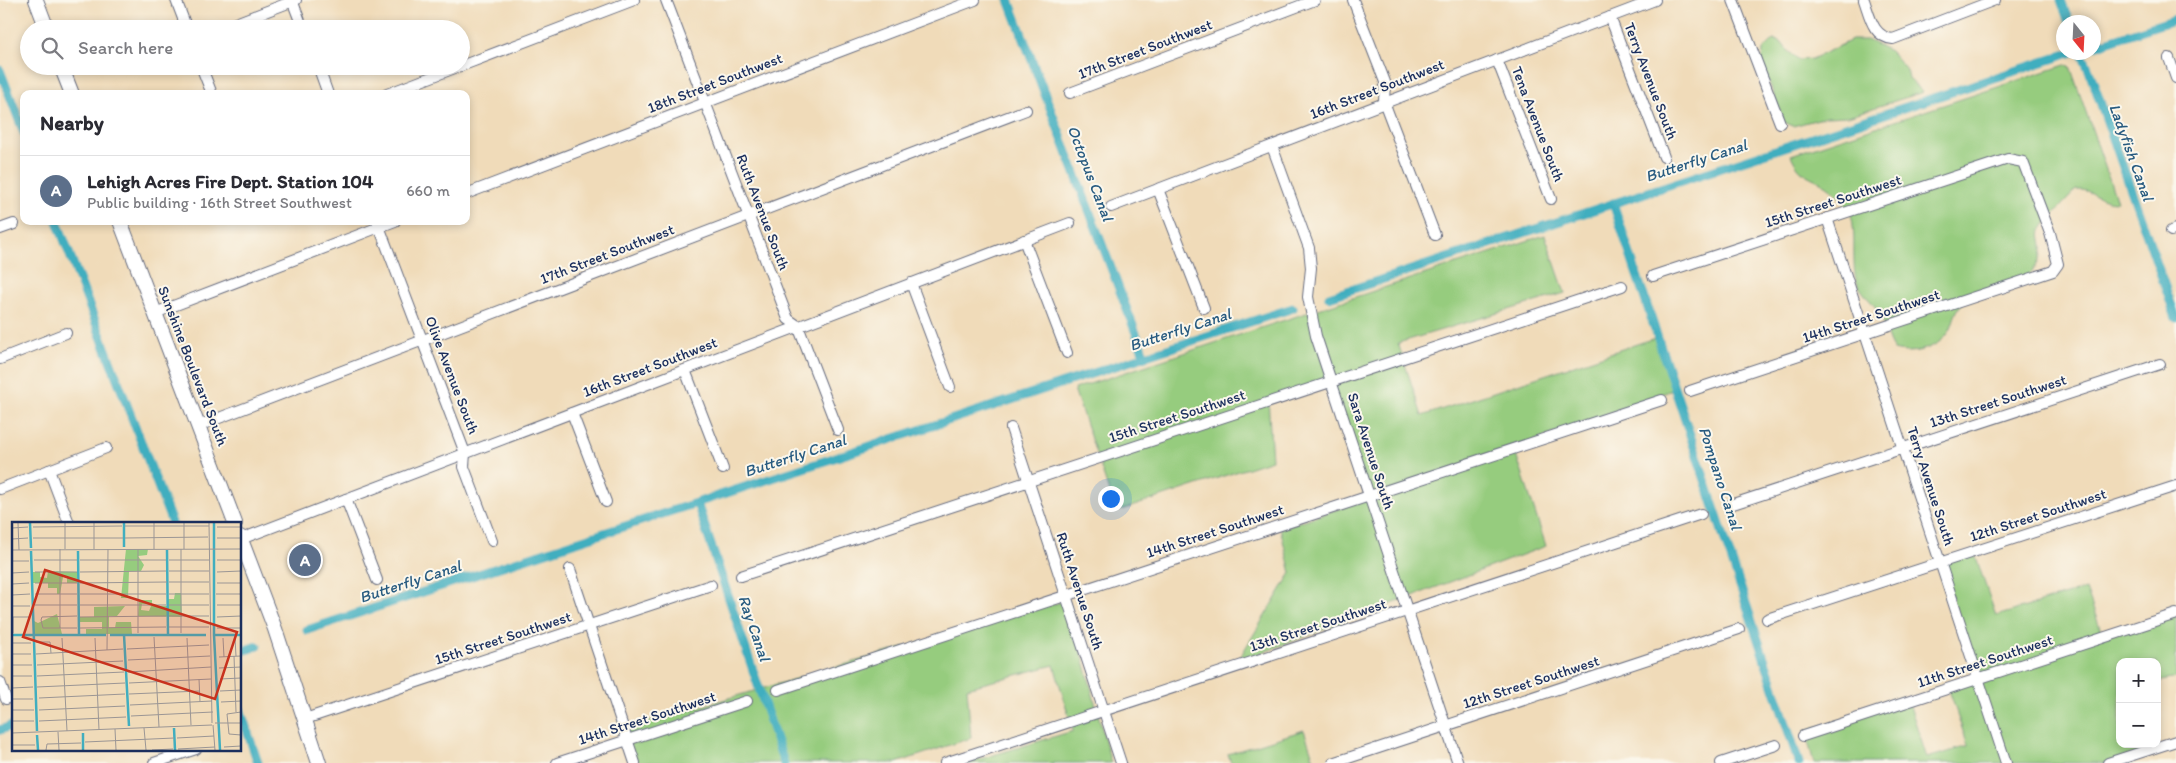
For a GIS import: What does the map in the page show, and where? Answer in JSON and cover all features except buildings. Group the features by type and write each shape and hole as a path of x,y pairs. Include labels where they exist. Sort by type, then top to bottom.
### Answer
{"street":[{"path":"36,0 44,20"},
{"path":"176,0 184,20"},
{"path":"243,20 294,0 300,20"},
{"path":"470,62 634,0"},
{"name":"Ruth Avenue South","path":"666,0 788,319 798,326 838,430"},
{"name":"18th Street Southwest","path":"470,192 974,0"},
{"name":"17th Street Southwest","path":"1070,94 1315,0"},
{"path":"1353,0 1385,82 1384,102 1435,235"},
{"name":"16th Street Southwest","path":"1111,207 1655,0"},
{"path":"1734,0 1780,124"},
{"path":"1864,0 1876,31 1883,38 1893,39 1995,0"},
{"name":"Terry Avenue South","path":"1610,17 1664,156"},
{"path":"2169,58 2176,78"},
{"name":"Tena Avenue South","path":"1497,60 1551,199"},
{"path":"65,75 70,90"},
{"path":"205,75 210,90"},
{"path":"321,75 327,90"},
{"path":"397,90 437,75"},
{"name":"17th Street Southwest","path":"198,426 1026,110"},
{"name":"Sara Avenue South","path":"1272,146 1309,248 1311,268 1308,288 1309,307 1316,336 1458,763"},
{"name":"15th Street Southwest","path":"1652,276 2008,159 2023,162 2050,233 2058,264"},
{"path":"1158,189 1204,308"},
{"name":"Terry Avenue South","path":"1828,218 2006,763"},
{"name":"16th Street Southwest","path":"241,538 1070,223"},
{"path":"0,229 14,224"},
{"name":"Sunshine Boulevard South","path":"122,225 235,522"},
{"path":"155,313 375,225"},
{"name":"Olive Avenue South","path":"378,225 465,453 464,467 492,541"},
{"path":"1024,240 1067,353"},
{"name":"14th Street Southwest","path":"1690,391 2045,274 2052,271 2058,264"},
{"path":"911,283 950,387"},
{"name":"15th Street Southwest","path":"741,576 1622,286"},
{"path":"0,359 66,333"},
{"name":"13th Street Southwest","path":"1730,505 2160,364"},
{"path":"685,370 723,469"},
{"name":"14th Street Southwest","path":"778,690 1662,400"},
{"path":"572,413 606,502"},
{"name":"Ruth Avenue South","path":"1011,428 1121,763"},
{"path":"0,489 106,448"},
{"path":"48,470 69,522"},
{"name":"12th Street Southwest","path":"1767,620 2176,486"},
{"path":"346,499 377,580"},
{"name":"13th Street Southwest","path":"944,763 1701,514"},
{"path":"241,541 275,629 319,763"},
{"path":"570,569 635,763"},
{"name":"15th Street Southwest","path":"305,719 711,585"},
{"name":"11th Street Southwest","path":"1803,736 2176,614"},
{"name":"12th Street Southwest","path":"1333,763 1739,629"},
{"path":"0,682 6,699"},
{"name":"14th Street Southwest","path":"557,763 747,701"},
{"path":"2108,763 2176,741"},
{"path":"1721,763 1776,745"},
{"path":"154,763 193,750"}],"green space":[{"path":"1773,40 1781,42 1799,60 1812,59 1852,40 1867,40 1890,51 1907,70 1909,79 1923,92 1848,116 1826,117 1793,126 1784,122 1762,63 1763,50"},
{"path":"2065,65 2070,66 2117,201 2105,199 2087,191 2076,190 2043,227 2040,236 2041,254 2039,261 2030,274 1966,300 1958,309 1949,332 1935,345 1922,350 1907,352 1894,350 1880,314 1856,280 1853,223 1848,208 1833,190 1803,173 1791,155"},
{"path":"1545,235 1565,293 1398,343 1422,416 1661,336 1678,388 1514,448 1546,546 1237,662 1291,573 1280,528 1366,500 1326,381 1268,398 1272,460 1116,512 1074,389"},
{"path":"1974,552 1996,616 2086,589 2103,636 2176,613 2176,678 2161,681 2161,658 2116,658 2116,748 2138,748 2139,756 2116,763 1814,763 1805,731 1908,700 1927,758 1968,746 1949,690 1979,680 1940,560"},
{"path":"1068,600 1111,763 967,763 1073,731 1054,665 967,688 971,738 896,763 631,763 619,730"},
{"path":"1304,730 1315,763 1231,763 1228,754"}],"waterway":[{"name":"Octopus Canal","path":"1009,0 1145,357"},
{"name":"Ladyfish Canal","path":"2061,0 2066,15"},
{"name":"Butterfly Canal","path":"2101,44 2176,19"},
{"name":"Butterfly Canal","path":"1329,297 2056,58"},
{"name":"Ladyfish Canal","path":"2085,60 2176,318"},
{"path":"0,70 20,122"},
{"name":"Pompano Canal","path":"1613,203 1799,763"},
{"path":"59,225 172,522"},
{"name":"Butterfly Canal","path":"307,630 1293,308"},
{"name":"Ray Canal","path":"697,503 784,763"},
{"name":"Butterfly Canal","path":"241,652 257,646"},
{"path":"241,712 258,763"},
{"name":"Butterfly Canal","path":"0,730 12,726"}],"place":[{"name":"Lehigh Acres Fire Dept. Station 104","path":"305,560"}]}
